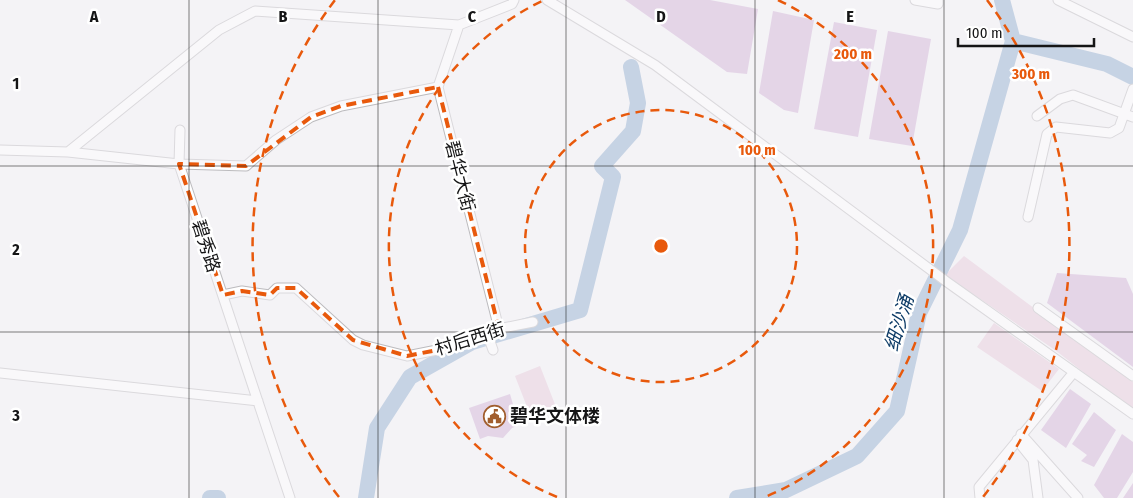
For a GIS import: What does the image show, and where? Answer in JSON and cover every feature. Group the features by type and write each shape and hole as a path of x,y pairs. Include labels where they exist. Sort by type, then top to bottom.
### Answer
{"street":[{"path":"68,152 219,30 255,12 459,25 512,4 514,0"},
{"path":"547,0 655,65 947,282 1133,414"},
{"path":"915,0 938,4 938,0"},
{"path":"1058,0 1133,37"},
{"path":"0,150 68,152 179,164 246,166 276,140 311,117 341,106 438,87 459,25"},
{"name":"碧华大街","path":"438,87 500,329"},
{"path":"1028,217 1046,134 1056,127 1110,133 1119,128 1129,115 1127,103 1133,89"},
{"path":"1037,116 1060,98 1073,95 1129,115"},
{"path":"179,164 180,130"},
{"name":"碧秀路","path":"179,164 290,498"},
{"name":"村后西街","path":"223,296 242,291 270,295 277,288 296,288 353,340 363,346 407,356 457,346 487,333 533,322"},
{"path":"1038,308 1133,376"},
{"path":"487,333 493,350"},
{"path":"980,498 979,487 1074,372"},
{"path":"0,373 258,401"},
{"path":"1019,437 1033,460 1038,498"},
{"path":"1019,437 1078,498"}],"highlighted area":[{"path":"438,87 499,329 457,346 407,356 353,340 296,288 277,288 270,295 242,291 223,295 179,164 246,166 311,117 341,106"}],"shaded area":[{"path":"964,256 1133,382 1133,411 1055,350 945,275"},
{"path":"994,323 1059,369 1042,391 977,347"},
{"path":"540,366 556,407 531,417 515,376"}],"building":[{"path":"625,0 710,0 758,9 747,74 727,72"},
{"path":"773,11 814,20 798,113 784,110 759,93"},
{"path":"834,22 877,30 858,137 814,129"},
{"path":"888,31 931,39 912,146 869,139"},
{"path":"1057,273 1126,278 1133,294 1133,367 1047,303"},
{"path":"1070,389 1091,404 1066,448 1041,430"},
{"name":"碧华文体楼","path":"510,394 519,425 512,428 503,438 488,436 480,439 469,408"},
{"path":"1094,412 1116,430 1094,467 1081,461 1087,455 1072,444"},
{"path":"1122,434 1133,442 1133,472 1117,498 1104,498 1094,485"},
{"path":"1133,483 1133,498 1123,498"}],"waterway":[{"path":"1002,0 1013,41 1107,64 1133,77"},
{"name":"细沙涌","path":"737,498 786,490 857,456 897,411 919,313 960,230 1013,41"},
{"path":"366,498 377,428 410,377 472,342 580,310 613,177 602,166 633,131 638,103 631,67"},
{"path":"210,498 218,498"}],"place":[{"name":"碧华文体楼","path":"494,416"}]}
